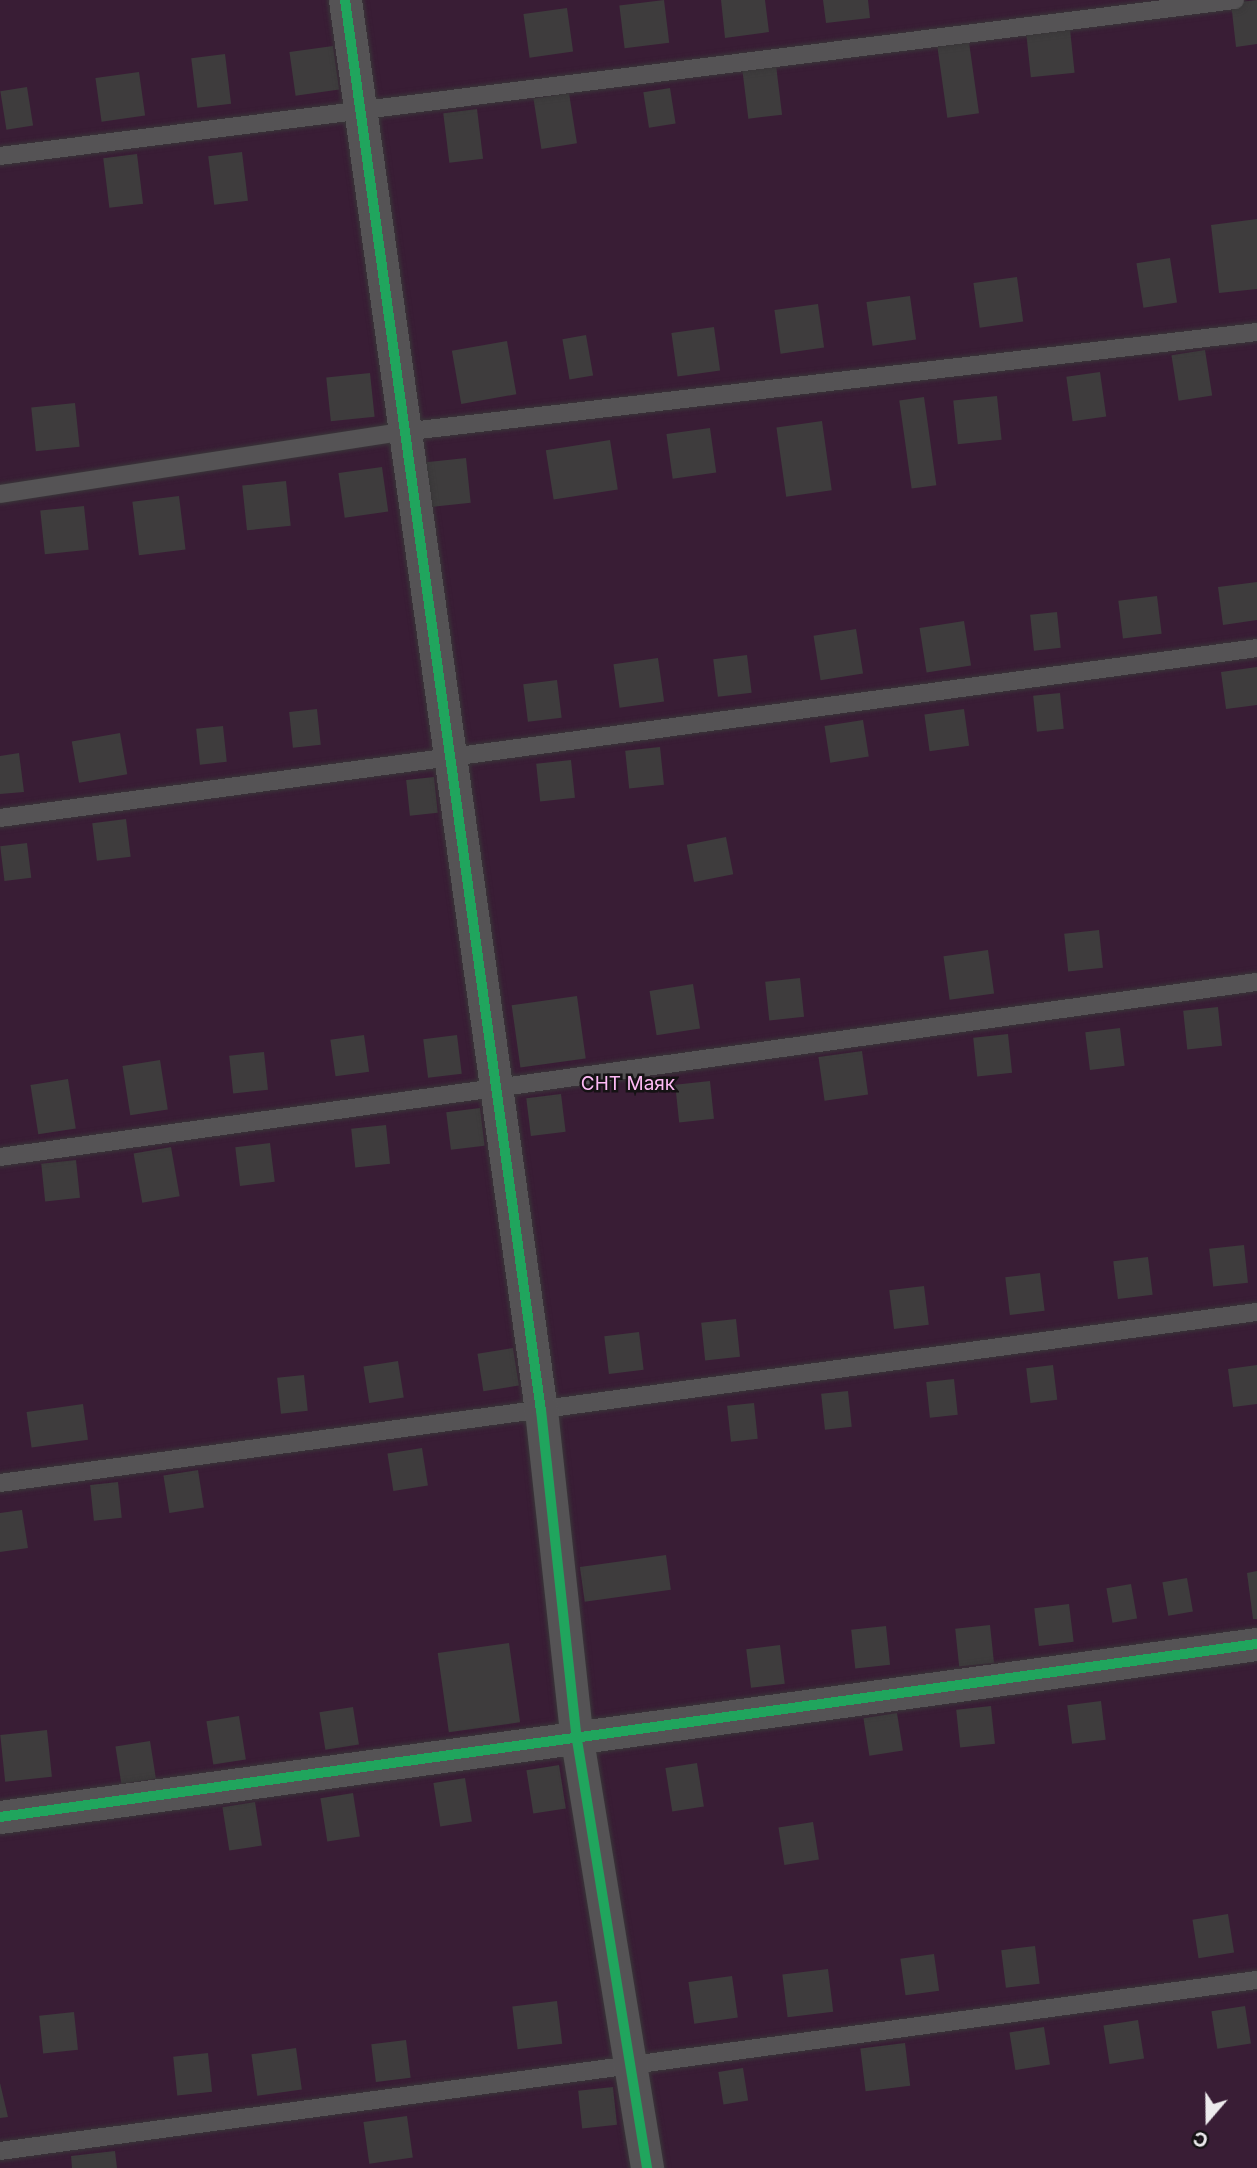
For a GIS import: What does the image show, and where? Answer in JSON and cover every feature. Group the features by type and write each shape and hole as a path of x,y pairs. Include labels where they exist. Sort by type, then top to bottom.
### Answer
{"street":[{"path":"345,0 402,432 541,1410 577,1740 635,2065 647,2168"},
{"path":"0,1817 577,1740 1257,1644"}],"lane":[{"path":"0,156 1235,0"},
{"path":"0,494 402,432 1257,332"},
{"path":"0,818 1257,648"},
{"path":"0,1157 496,1085 1257,982"},
{"path":"0,1483 1257,1312"},
{"path":"0,2151 1257,1980"}],"green space":[{"name":"СНТ Маяк","path":"0,0 1257,0 1257,2168 0,2168"}],"building":[{"path":"664,0 669,43 625,48 619,5"},
{"path":"721,0 765,0 769,32 725,38"},
{"path":"823,0 868,0 870,18 826,23"},
{"path":"1257,0 1257,44 1236,47 1231,3"},
{"path":"567,8 573,52 530,58 523,14"},
{"path":"1070,29 1075,73 1031,77 1026,34"},
{"path":"969,42 979,113 947,118 937,46"},
{"path":"333,46 339,90 296,96 289,52"},
{"path":"225,54 231,104 197,108 191,58"},
{"path":"776,65 782,115 748,119 742,69"},
{"path":"139,72 145,116 102,122 95,78"},
{"path":"27,87 33,126 6,130 0,91"},
{"path":"670,88 676,124 649,128 643,92"},
{"path":"569,93 577,143 541,149 533,99"},
{"path":"477,109 483,159 449,163 443,113"},
{"path":"242,152 248,201 214,205 208,156"},
{"path":"137,154 143,204 109,208 103,158"},
{"path":"1257,219 1257,289 1219,293 1211,225"},
{"path":"1170,258 1177,302 1143,308 1136,263"},
{"path":"1017,277 1023,322 980,328 973,283"},
{"path":"910,296 916,340 873,346 866,302"},
{"path":"818,304 824,348 781,354 774,310"},
{"path":"714,327 720,371 678,377 671,333"},
{"path":"586,335 593,375 569,380 562,339"},
{"path":"507,341 516,394 461,404 452,351"},
{"path":"1205,350 1212,395 1179,401 1171,355"},
{"path":"1100,372 1106,417 1073,421 1066,377"},
{"path":"370,373 375,417 331,421 326,378"},
{"path":"997,396 1002,440 958,444 953,401"},
{"path":"924,397 936,485 912,489 899,400"},
{"path":"75,403 80,447 36,451 31,408"},
{"path":"822,421 832,490 786,497 776,427"},
{"path":"710,428 716,473 673,479 666,434"},
{"path":"610,440 618,489 554,500 546,450"},
{"path":"466,458 471,503 426,507 421,463"},
{"path":"382,467 388,512 345,518 338,473"},
{"path":"286,481 291,526 247,530 242,486"},
{"path":"179,496 186,550 139,555 132,502"},
{"path":"84,506 89,550 45,554 40,511"},
{"path":"1257,582 1257,620 1223,625 1218,587"},
{"path":"1157,596 1162,634 1123,638 1118,601"},
{"path":"1057,612 1061,648 1034,651 1030,615"},
{"path":"964,621 971,665 927,672 920,628"},
{"path":"856,629 863,673 821,680 814,636"},
{"path":"747,655 752,693 718,697 713,659"},
{"path":"658,658 664,702 620,708 613,664"},
{"path":"1257,667 1257,705 1226,709 1221,672"},
{"path":"557,680 562,718 528,722 523,684"},
{"path":"1060,693 1064,729 1037,732 1033,696"},
{"path":"317,709 321,745 293,748 289,712"},
{"path":"964,709 969,746 930,751 924,715"},
{"path":"863,720 869,757 830,763 824,726"},
{"path":"223,726 227,762 200,765 196,729"},
{"path":"120,733 127,774 79,783 72,742"},
{"path":"660,747 664,785 629,788 625,751"},
{"path":"19,753 24,792 0,794 0,756"},
{"path":"571,760 575,798 540,801 536,764"},
{"path":"434,777 438,813 410,816 406,780"},
{"path":"126,819 131,857 97,861 92,823"},
{"path":"726,837 733,874 694,882 687,845"},
{"path":"27,843 31,878 4,881 0,846"},
{"path":"1099,930 1103,968 1068,971 1064,934"},
{"path":"988,950 994,994 950,1000 943,956"},
{"path":"800,978 804,1017 769,1020 765,982"},
{"path":"693,984 700,1028 657,1035 650,991"},
{"path":"577,996 586,1058 520,1068 512,1005"},
{"path":"1218,1007 1222,1046 1187,1049 1183,1011"},
{"path":"1120,1028 1125,1066 1090,1070 1085,1032"},
{"path":"1008,1034 1012,1073 977,1076 973,1038"},
{"path":"364,1035 369,1072 335,1076 330,1040"},
{"path":"457,1035 462,1074 428,1078 423,1039"},
{"path":"862,1051 868,1095 825,1101 818,1057"},
{"path":"264,1052 268,1090 233,1093 229,1056"},
{"path":"160,1060 168,1109 130,1115 122,1066"},
{"path":"68,1079 76,1128 38,1134 30,1085"},
{"path":"710,1081 714,1119 679,1122 675,1085"},
{"path":"561,1094 566,1132 531,1136 526,1098"},
{"path":"480,1108 485,1146 451,1150 446,1112"},
{"path":"386,1125 390,1164 355,1167 351,1129"},
{"path":"270,1143 275,1182 240,1186 235,1147"},
{"path":"171,1147 180,1196 142,1203 134,1154"},
{"path":"76,1160 80,1198 45,1201 41,1164"},
{"path":"1244,1245 1248,1283 1213,1286 1209,1249"},
{"path":"1148,1257 1153,1295 1118,1299 1113,1261"},
{"path":"1040,1273 1045,1311 1010,1315 1005,1277"},
{"path":"924,1286 929,1325 894,1329 889,1290"},
{"path":"736,1319 740,1357 705,1360 701,1323"},
{"path":"639,1332 644,1370 609,1374 604,1336"},
{"path":"513,1348 519,1386 483,1391 477,1354"},
{"path":"398,1361 404,1398 369,1403 363,1366"},
{"path":"1053,1365 1057,1400 1030,1403 1026,1368"},
{"path":"1257,1365 1257,1404 1233,1407 1228,1369"},
{"path":"304,1375 308,1411 281,1414 277,1378"},
{"path":"954,1379 958,1415 930,1418 926,1382"},
{"path":"848,1391 852,1427 825,1430 821,1394"},
{"path":"754,1403 758,1439 731,1442 727,1406"},
{"path":"83,1404 88,1440 32,1448 27,1412"},
{"path":"422,1448 428,1486 393,1491 387,1453"},
{"path":"198,1470 204,1508 169,1513 163,1475"},
{"path":"118,1482 122,1518 94,1521 90,1485"},
{"path":"22,1510 28,1548 0,1552 0,1513"},
{"path":"666,1555 671,1590 585,1602 580,1567"},
{"path":"1257,1571 1257,1619 1253,1619 1247,1573"},
{"path":"1187,1578 1193,1611 1168,1616 1162,1582"},
{"path":"1131,1584 1137,1618 1112,1623 1106,1588"},
{"path":"1069,1604 1074,1642 1039,1646 1034,1608"},
{"path":"990,1625 994,1663 959,1666 955,1629"},
{"path":"886,1626 890,1665 855,1668 851,1630"},
{"path":"509,1643 520,1722 449,1732 438,1653"},
{"path":"780,1645 785,1684 751,1688 746,1649"},
{"path":"1101,1701 1106,1740 1072,1744 1067,1705"},
{"path":"991,1706 995,1744 960,1747 956,1710"},
{"path":"353,1707 359,1745 325,1750 319,1712"},
{"path":"897,1713 903,1751 869,1756 863,1718"},
{"path":"239,1716 246,1759 213,1765 206,1721"},
{"path":"47,1730 52,1777 5,1782 0,1735"},
{"path":"150,1741 156,1779 121,1784 115,1746"},
{"path":"697,1763 704,1806 672,1811 665,1768"},
{"path":"559,1765 566,1808 533,1814 526,1770"},
{"path":"465,1778 472,1821 440,1826 433,1783"},
{"path":"353,1793 360,1836 327,1842 320,1798"},
{"path":"255,1802 262,1845 229,1851 222,1807"},
{"path":"813,1822 819,1860 784,1865 778,1827"},
{"path":"1228,1914 1234,1953 1199,1958 1192,1920"},
{"path":"1035,1946 1040,1984 1006,1988 1001,1950"},
{"path":"934,1954 939,1991 905,1995 900,1959"},
{"path":"828,1969 833,2012 788,2017 782,1975"},
{"path":"732,1976 738,2018 694,2024 688,1982"},
{"path":"557,2001 562,2044 518,2049 512,2006"},
{"path":"1245,2006 1251,2044 1217,2049 1211,2011"},
{"path":"74,2012 78,2050 43,2053 39,2016"},
{"path":"1138,2020 1144,2059 1110,2064 1103,2025"},
{"path":"1044,2027 1050,2065 1015,2070 1009,2032"},
{"path":"406,2040 411,2078 376,2082 371,2044"},
{"path":"905,2043 910,2086 866,2091 860,2048"},
{"path":"296,2048 302,2090 257,2096 251,2054"},
{"path":"208,2053 212,2092 177,2095 173,2057"},
{"path":"743,2068 748,2101 723,2105 718,2072"},
{"path":"0,2083 8,2117 0,2118"},
{"path":"613,2087 617,2125 582,2128 578,2091"},
{"path":"407,2116 413,2158 369,2164 363,2122"},
{"path":"115,2151 117,2168 72,2168 71,2156"}],"cycle path":[{"path":"345,0 541,1410 577,1740 647,2168"},
{"path":"0,1817 1257,1644"}]}
